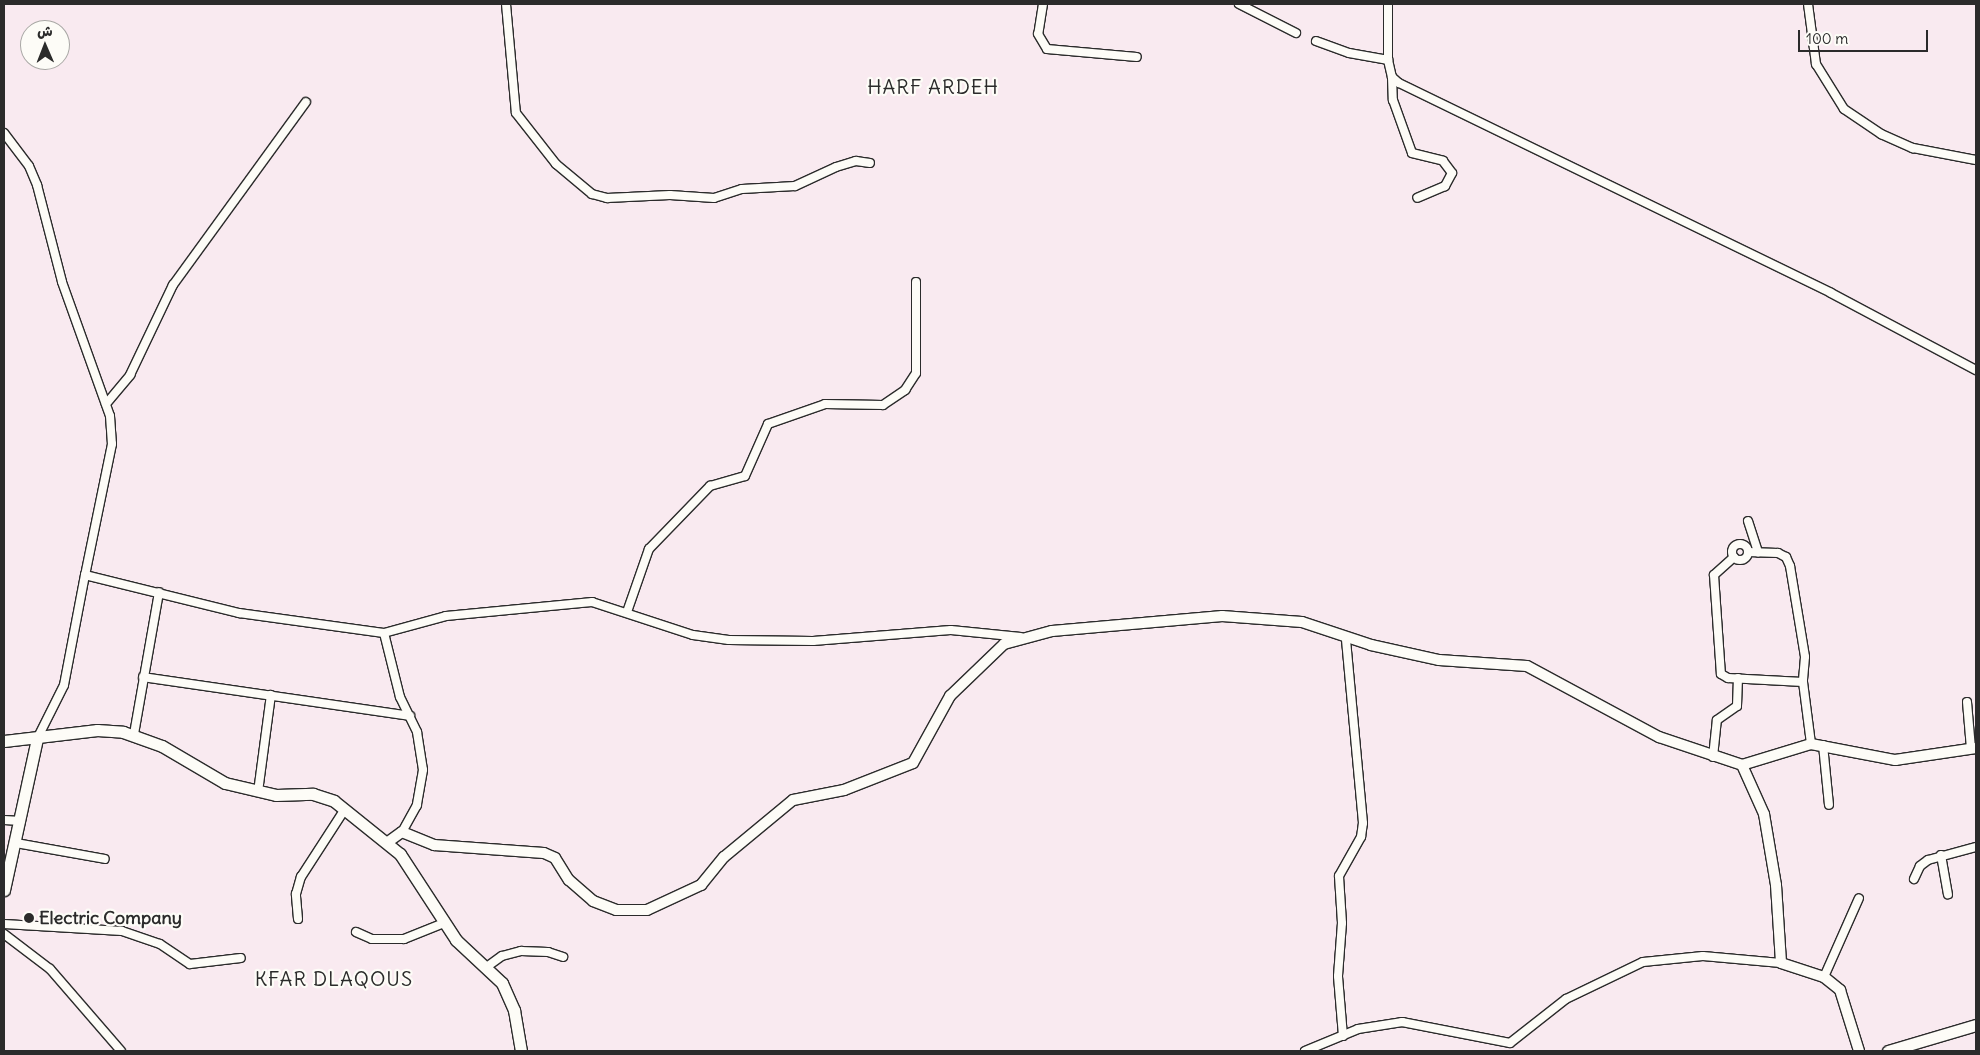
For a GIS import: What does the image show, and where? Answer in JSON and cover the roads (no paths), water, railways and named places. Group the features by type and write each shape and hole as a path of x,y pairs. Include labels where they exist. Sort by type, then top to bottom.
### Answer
{"main road":[{"path":"4,741 37,739 97,730 134,734 162,746 214,779 258,792 313,794 345,809 388,842 409,865 444,923 466,951 488,966 508,993 521,1051"},
{"path":"4,890 21,821 37,739"},
{"path":"1888,1051 1976,1025"}],"street":[{"path":"506,4 516,114 556,164 592,194 607,198 670,195 714,198 742,189 795,186 836,166 856,161 870,163"},
{"path":"1043,4 1038,34 1047,48 1137,57"},
{"path":"1239,4 1296,33"},
{"path":"1388,4 1388,60 1392,77 1393,100 1412,153 1443,161 1452,173 1445,186 1417,198"},
{"path":"1808,4 1816,64 1844,108 1881,134 1913,148 1976,160"},
{"path":"1316,41 1349,53 1388,60"},
{"path":"1392,77 1592,180 1831,293 1976,370"},
{"path":"106,404 130,375 173,285 306,102"},
{"path":"4,133 29,166 36,185 62,282 106,404 112,444 64,686 37,739"},
{"path":"627,612 649,548 710,486 745,476 764,429 774,420 825,404 883,405 906,390 916,372 916,282"},
{"path":"1748,521 1758,552"},
{"path":"1734,557 1732,549 1737,544 1743,544 1748,552"},
{"path":"1748,552 1778,553 1786,557 1790,566 1806,656 1803,682 1811,744"},
{"path":"1734,557 1743,559 1748,552"},
{"path":"1734,557 1714,574 1719,668 1724,677 1803,682"},
{"path":"85,575 239,613 384,633 440,617 577,602 605,604 693,635 729,640 813,640 951,630 1021,637 1072,629 1235,615 1302,622 1346,638 1438,660 1527,666 1643,729 1713,757 1742,765 1811,744 1895,760 1974,749 1967,702"},
{"path":"134,734 159,592"},
{"path":"384,633 400,697 410,716 418,739 423,783 417,805 402,832 388,842"},
{"path":"402,832 434,846 544,853 555,858 584,896 598,904 631,911 659,906 700,885 724,857 793,800 844,790 913,763 950,696 996,650 1021,637"},
{"path":"1343,1036 1338,976 1342,922 1339,876 1361,837 1363,823 1346,638"},
{"path":"143,677 410,716"},
{"path":"1713,757 1717,720 1737,706 1738,678"},
{"path":"258,792 271,695"},
{"path":"1823,745 1829,805"},
{"path":"1742,765 1764,814 1776,885 1781,963"},
{"path":"298,919 296,894 301,877 345,809"},
{"path":"4,820 21,821"},
{"path":"16,842 105,858"},
{"path":"1914,879 1920,866 1941,855 1976,847"},
{"path":"1941,855 1948,894"},
{"path":"1824,977 1859,898"},
{"path":"356,932 372,939 404,939 444,923"},
{"path":"4,924 122,931 160,944 190,964 241,958"},
{"path":"4,934 50,969 121,1051"},
{"path":"488,966 502,956 520,952 548,952 563,957"},
{"path":"1306,1051 1369,1027 1411,1022 1510,1043 1566,999 1643,962 1703,956 1781,963 1824,977 1840,990 1859,1051"}],"place":[{"name":"Electric Company","path":"29,918"}],"district":[{"name":"HARF ARDEH","path":"933,86"},
{"name":"KFAR DLAQOUS","path":"334,978"}]}
